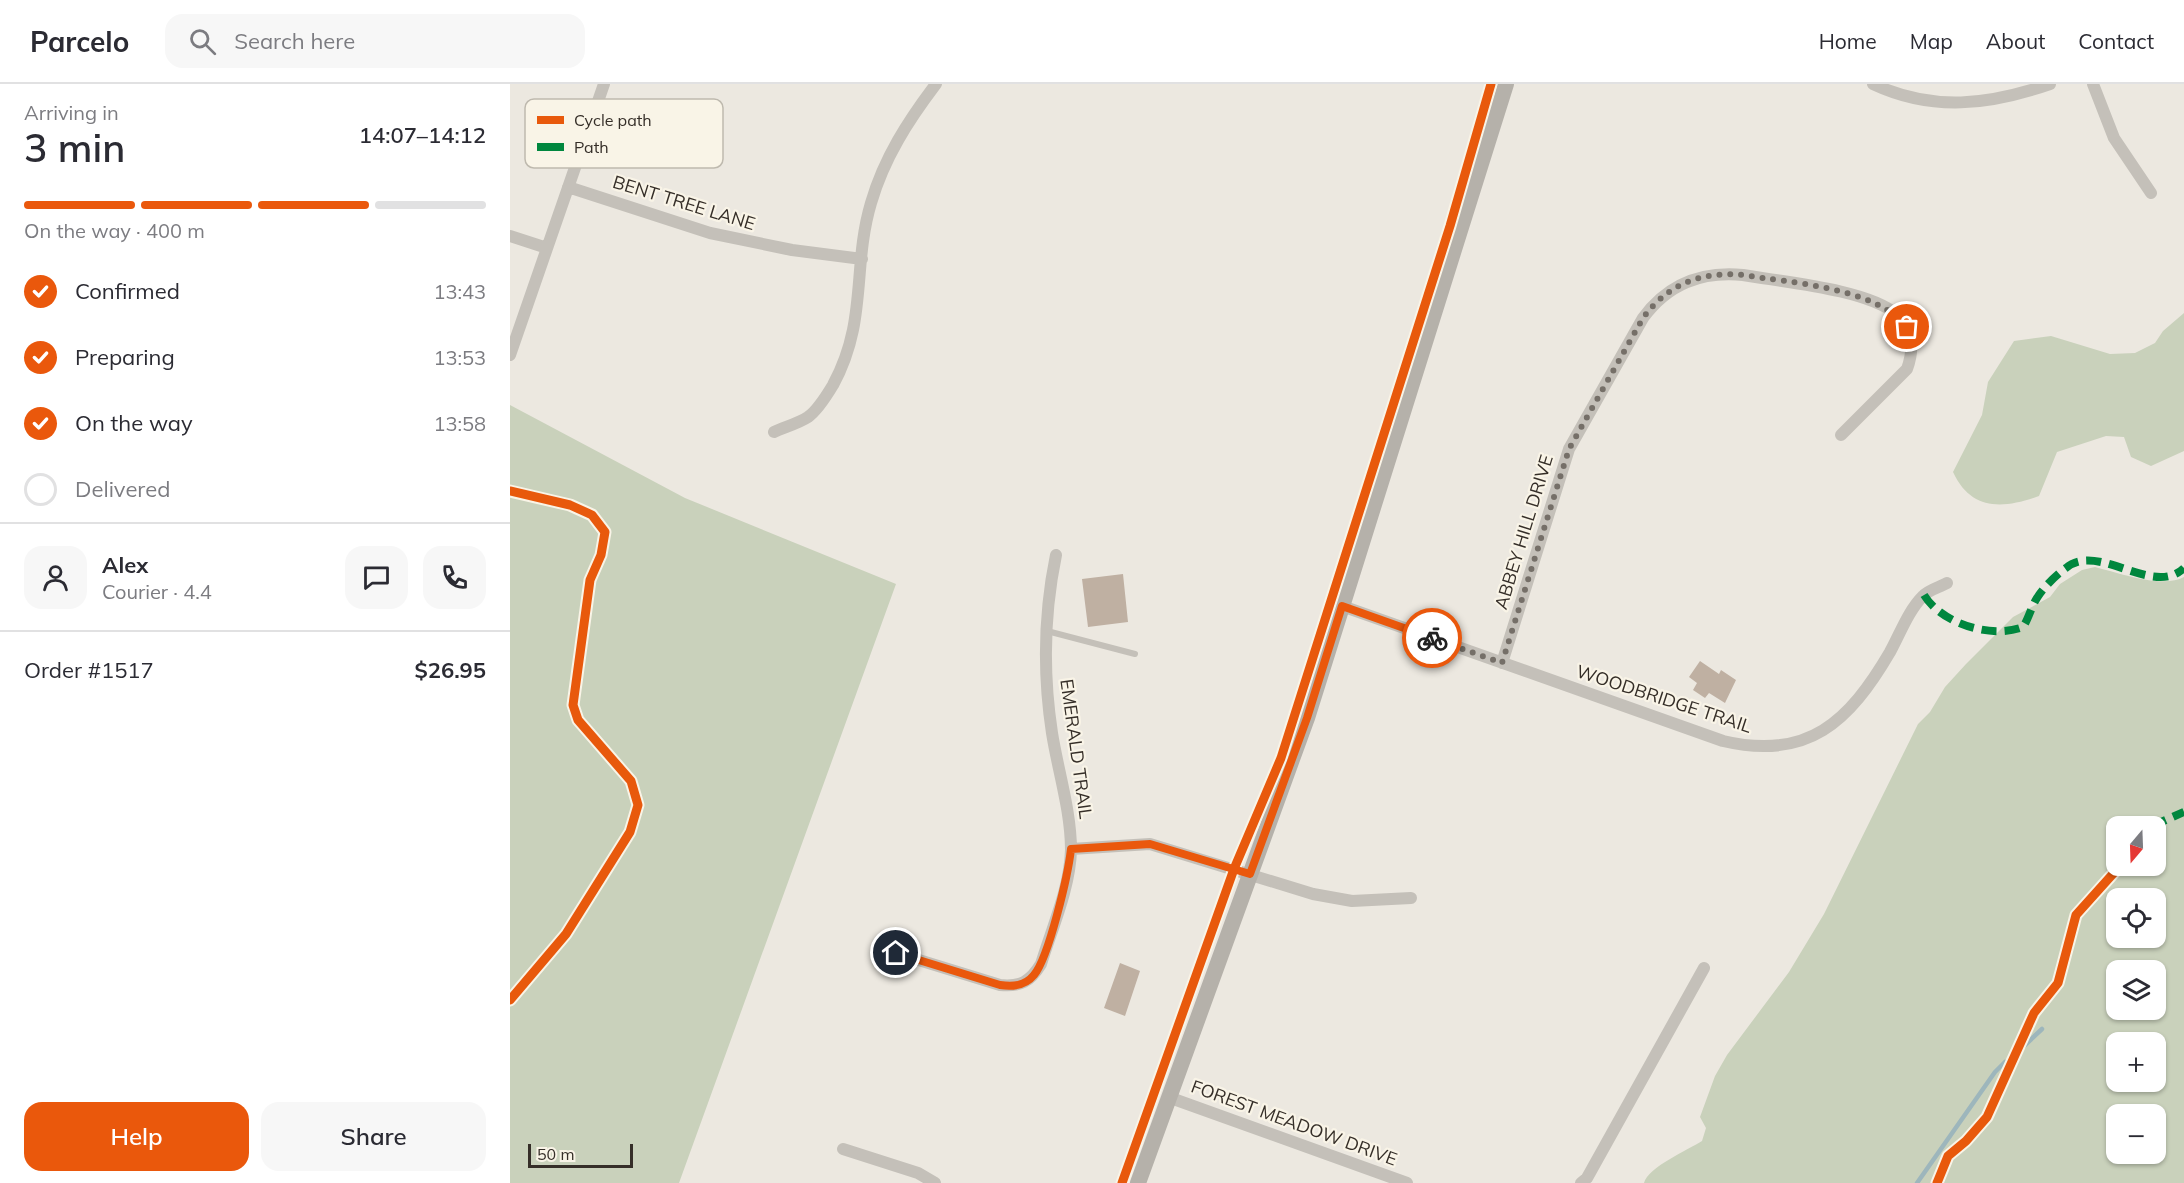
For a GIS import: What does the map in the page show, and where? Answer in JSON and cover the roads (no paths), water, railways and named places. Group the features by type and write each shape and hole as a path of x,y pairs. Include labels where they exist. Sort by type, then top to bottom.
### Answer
{"main road":[{"path":"1138,1183 1307,718 1506,84"}],"street":[{"path":"599,99 604,84"},
{"path":"774,432 808,417 828,394 842,368 858,310 862,259 870,205 883,168 900,134 936,84"},
{"path":"1873,84 1892,93 1923,101 1956,105 1988,102 2050,84"},
{"path":"2093,84 2114,138 2151,194"},
{"path":"510,352 575,168"},
{"name":"BENT TREE LANE","path":"568,187 710,233 792,250 862,259"},
{"path":"510,236 548,248"},
{"name":"ABBEY HILL DRIVE","path":"1502,663 1569,449 1643,318 1656,301 1673,287 1707,276 1725,273 1743,275 1854,296 1886,307 1898,315 1907,327 1911,341 1912,355 1907,369 1841,435"},
{"name":"EMERALD TRAIL","path":"896,953 1013,987 1025,983 1041,964 1065,887 1071,849 1052,731 1045,655 1050,584 1056,555"},
{"name":"WOODBRIDGE TRAIL","path":"1342,606 1723,741 1749,747 1774,748 1800,742 1824,731 1845,715 1888,654 1909,615 1924,595 1947,583"},
{"path":"1071,849 1150,844 1313,894 1352,901 1411,898"},
{"path":"1581,1183 1587,1178 1621,1120 1704,968"},
{"name":"FOREST MEADOW DRIVE","path":"1168,1097 1407,1183"},
{"path":"843,1149 918,1173 935,1183"}],"lane":[{"path":"1047,631 1135,654"}],"waterway":[{"path":"2024,1046 2042,1029"},
{"path":"1917,1183 1995,1072 2005,1062"}]}
